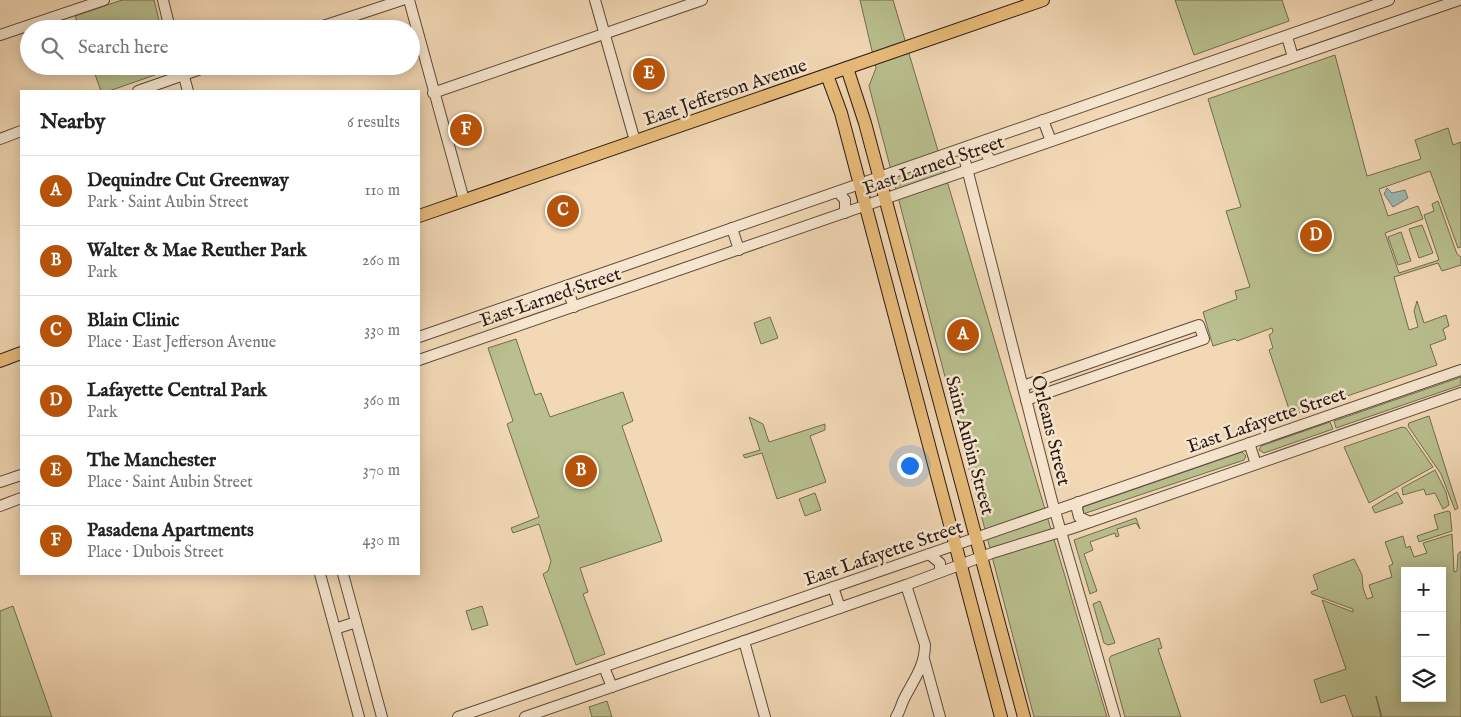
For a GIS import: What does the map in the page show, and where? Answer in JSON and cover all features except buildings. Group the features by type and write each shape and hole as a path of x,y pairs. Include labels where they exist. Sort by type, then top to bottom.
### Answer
{"main road":[{"name":"East Jefferson Avenue","path":"420,216 906,48 1013,5 1043,0"},
{"name":"Saint Aubin Street","path":"847,68 879,177 1024,717"},
{"path":"827,75 838,106 860,184 954,545 1002,717"},
{"path":"838,106 846,100 856,100"},
{"path":"853,162 864,162 873,157"},
{"path":"870,227 880,220 891,221"},
{"path":"0,361 20,353"},
{"path":"910,377 931,370"},
{"path":"949,522 960,524 971,518"},
{"path":"966,588 977,581 988,583"}],"street":[{"path":"45,20 104,0"},
{"path":"162,0 168,20"},
{"path":"341,20 402,0"},
{"path":"409,0 414,20"},
{"path":"595,0 635,141"},
{"path":"433,93 702,0"},
{"name":"East Larned Street","path":"420,337 1389,0"},
{"name":"East Larned Street","path":"420,360 1459,0"},
{"path":"0,35 20,28"},
{"path":"1287,37 1293,57"},
{"path":"420,43 464,200"},
{"path":"140,90 173,75"},
{"path":"183,75 188,90"},
{"path":"1043,120 1051,142"},
{"path":"0,139 20,132"},
{"path":"986,140 984,152 992,162"},
{"name":"Orleans Street","path":"962,148 1054,512 1115,717"},
{"path":"838,192 845,200 845,213"},
{"path":"732,228 740,250"},
{"path":"566,286 574,307"},
{"path":"1022,386 1199,325 1204,339 1026,400"},
{"path":"1115,354 1120,368"},
{"name":"East Lafayette Street","path":"458,717 1461,370"},
{"name":"East Lafayette Street","path":"525,717 906,586 981,557 1090,522 1461,393"},
{"path":"1249,443 1256,464"},
{"path":"0,482 20,475"},
{"path":"0,506 20,498"},
{"path":"1078,502 1076,508 1079,517 1090,522"},
{"path":"929,554 940,563 940,572"},
{"path":"320,575 359,717"},
{"path":"343,575 382,717"},
{"path":"906,586 925,645 924,659 940,717"},
{"path":"833,587 840,608"},
{"path":"335,629 356,622"},
{"path":"744,641 765,717"},
{"path":"896,717 924,659"},
{"path":"604,666 612,687"}],"green space":[{"path":"122,0 154,0 159,20 77,20 75,16"},
{"path":"860,0 893,0 1107,717 1034,717 869,86 876,68"},
{"path":"1175,0 1282,0 1289,21 1194,55"},
{"path":"1335,55 1367,176 1421,159 1415,140 1448,128 1453,145 1461,142 1461,247 1458,248 1430,171 1379,189 1388,216 1418,206 1423,219 1385,233 1399,273 1439,260 1424,215 1434,211 1432,204 1438,201 1457,254 1461,257 1461,265 1442,271 1438,263 1394,277 1409,330 1418,327 1414,311 1417,301 1424,323 1446,315 1449,326 1443,329 1446,339 1430,345 1437,365 1275,421 1273,415 1289,409 1269,350 1273,348 1269,335 1273,332 1272,328 1237,341 1235,339 1213,346 1203,312 1237,299 1235,291 1250,287 1226,211 1241,207 1208,99"},
{"path":"95,75 155,75 112,90 101,90"},
{"path":"1422,225 1433,253 1419,258 1409,229"},
{"path":"1401,232 1411,261 1398,265 1388,237"},
{"path":"770,317 778,338 761,344 754,323"},
{"path":"516,339 535,395 541,393 550,417 623,392 633,421 622,426 662,541 580,568 588,592 583,594 605,654 576,665 543,574 548,571 551,561 539,524 513,533 511,528 539,517 507,424 513,421 488,348"},
{"path":"1461,377 1461,385 1336,428 1334,421"},
{"path":"1429,416 1458,508 1455,510 1441,474 1408,426 1409,423"},
{"path":"749,417 763,424 769,442 825,424 825,430 810,436 826,482 777,499 762,453 745,458 743,455 760,450"},
{"path":"1330,422 1333,429 1264,453 1259,450 1261,446"},
{"path":"1402,427 1406,428 1433,467 1369,503 1344,447"},
{"path":"1242,452 1246,456 1244,460 1083,514 1083,507"},
{"path":"1435,470 1446,492 1449,505 1443,509 1435,493 1426,495 1424,489 1403,495 1402,488"},
{"path":"1397,492 1403,503 1375,513 1372,507"},
{"path":"815,493 821,510 805,516 799,499"},
{"path":"1450,512 1452,531 1419,542 1417,536 1438,529 1434,515"},
{"path":"1136,518 1140,529 1136,523 1117,529 1119,536 1116,537 1115,533 1090,542 1093,550 1084,554 1097,591 1090,594 1074,540"},
{"path":"1452,534 1454,572 1457,571 1458,554 1461,551 1461,717 1382,717 1376,696 1381,717 1353,717 1345,695 1321,703 1314,680 1346,669 1322,600 1353,612 1353,609 1312,594 1311,592 1318,589 1313,575 1354,559 1362,575 1363,588 1367,599 1373,597 1369,585 1392,577 1389,566 1393,564 1385,542 1403,536 1406,548 1410,546 1414,557 1427,553 1423,543"},
{"path":"1100,601 1115,643 1108,645 1104,643 1093,604"},
{"path":"13,606 52,717 0,717 0,611"},
{"path":"482,606 488,625 472,630 466,611"},
{"path":"1159,638 1162,648 1158,649 1181,717 1125,717 1109,659 1111,656"},
{"path":"607,701 612,717 592,717 589,707"}],"water":[{"path":"1387,188 1392,193 1405,190 1408,198 1393,207 1384,194"}],"place":[{"name":"The Manchester","path":"649,74"},
{"name":"Pasadena Apartments","path":"466,130"},
{"name":"Blain Clinic","path":"563,211"},
{"name":"Lafayette Central Park","path":"1316,236"},
{"name":"Dequindre Cut Greenway","path":"963,335"},
{"name":"Walter & Mae Reuther Park","path":"581,471"}]}
